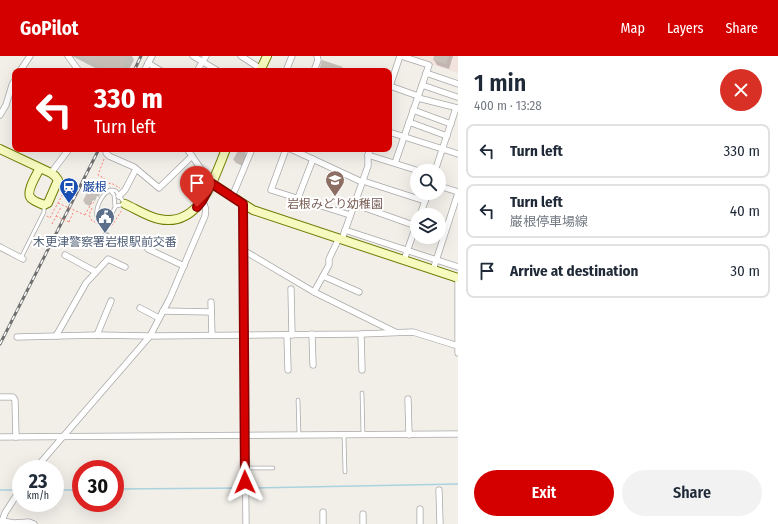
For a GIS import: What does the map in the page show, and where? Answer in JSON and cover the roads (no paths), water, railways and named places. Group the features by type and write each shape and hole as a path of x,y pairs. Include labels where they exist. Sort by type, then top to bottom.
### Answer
{"street":[{"path":"22,68 30,56"},
{"path":"68,56 77,68"},
{"path":"146,68 152,56"},
{"path":"193,56 213,68"},
{"path":"199,68 206,56"},
{"path":"241,56 257,68"},
{"path":"261,68 267,56"},
{"path":"287,68 292,56"},
{"path":"315,68 318,60 317,56"},
{"path":"392,80 401,56 429,65 395,163"},
{"path":"148,63 156,68"},
{"path":"426,73 458,84"},
{"path":"0,114 6,105 12,85"},
{"path":"422,85 458,96 456,108 437,164"},
{"path":"392,89 456,108"},
{"path":"413,110 451,124"},
{"path":"409,122 447,136"},
{"path":"392,133 458,154"},
{"path":"0,149 51,173 55,176 58,180 48,203 44,205 31,199 29,196 30,188 40,168"},
{"path":"51,173 67,152"},
{"path":"107,152 109,156 136,169 159,188 192,156"},
{"path":"189,152 211,183 253,210 458,279 458,352"},
{"path":"125,204 158,219 176,220 185,216 192,212 202,201 225,152"},
{"path":"232,197 251,152"},
{"path":"285,152 271,190 350,215"},
{"path":"298,152 362,181 425,201 422,208"},
{"path":"314,292 329,265 329,260 345,230 368,166 369,152 410,168"},
{"path":"298,198 313,159"},
{"path":"119,196 125,190 136,169"},
{"path":"433,270 458,192 446,188"},
{"path":"43,460 150,336 184,266 205,216 205,205 202,201"},
{"path":"243,204 246,524"},
{"path":"354,204 410,222"},
{"path":"345,230 458,267"},
{"path":"404,260 410,243"},
{"path":"0,247 22,258"},
{"path":"148,249 184,266"},
{"path":"243,250 314,292 395,332"},
{"path":"65,255 96,272"},
{"path":"56,336 78,294 108,259 125,267"},
{"path":"323,276 359,292"},
{"path":"288,370 291,289"},
{"path":"97,335 111,302"},
{"path":"211,302 212,335"},
{"path":"140,308 160,318"},
{"path":"163,311 211,312"},
{"path":"17,337 97,335 289,335 414,332 458,346"},
{"path":"312,334 313,365"},
{"path":"361,334 362,370"},
{"path":"0,397 13,397 15,400 16,437"},
{"path":"408,399 409,435"},
{"path":"0,437 244,435 344,436 458,434"},
{"path":"438,490 440,524"},
{"path":"12,502 5,513 2,522 29,522 34,524"},
{"path":"420,509 420,524"},
{"path":"323,512 323,524"},
{"path":"363,514 363,524"}],"lane":[{"path":"110,190 114,195 115,207"},
{"path":"110,190 116,190 125,204 120,204 115,207 109,218 106,220 98,219 97,211 105,193 110,190"},
{"path":"22,258 44,212 44,205"},
{"path":"362,393 363,435"},
{"path":"298,400 299,436"},
{"path":"344,436 345,472"},
{"path":"245,468 273,468"}],"waterway":[{"path":"248,488 458,484"},
{"path":"124,489 244,488"},
{"path":"0,490 12,490"},
{"path":"64,490 72,490"}],"railway":[{"path":"135,68 141,56"},
{"path":"0,344 97,152"}],"place":[{"name":"岩根みどり幼稚園","path":"335,197"},
{"name":"巌根","path":"69,204"},
{"name":"木更津警察署岩根駅前交番","path":"105,234"}]}
